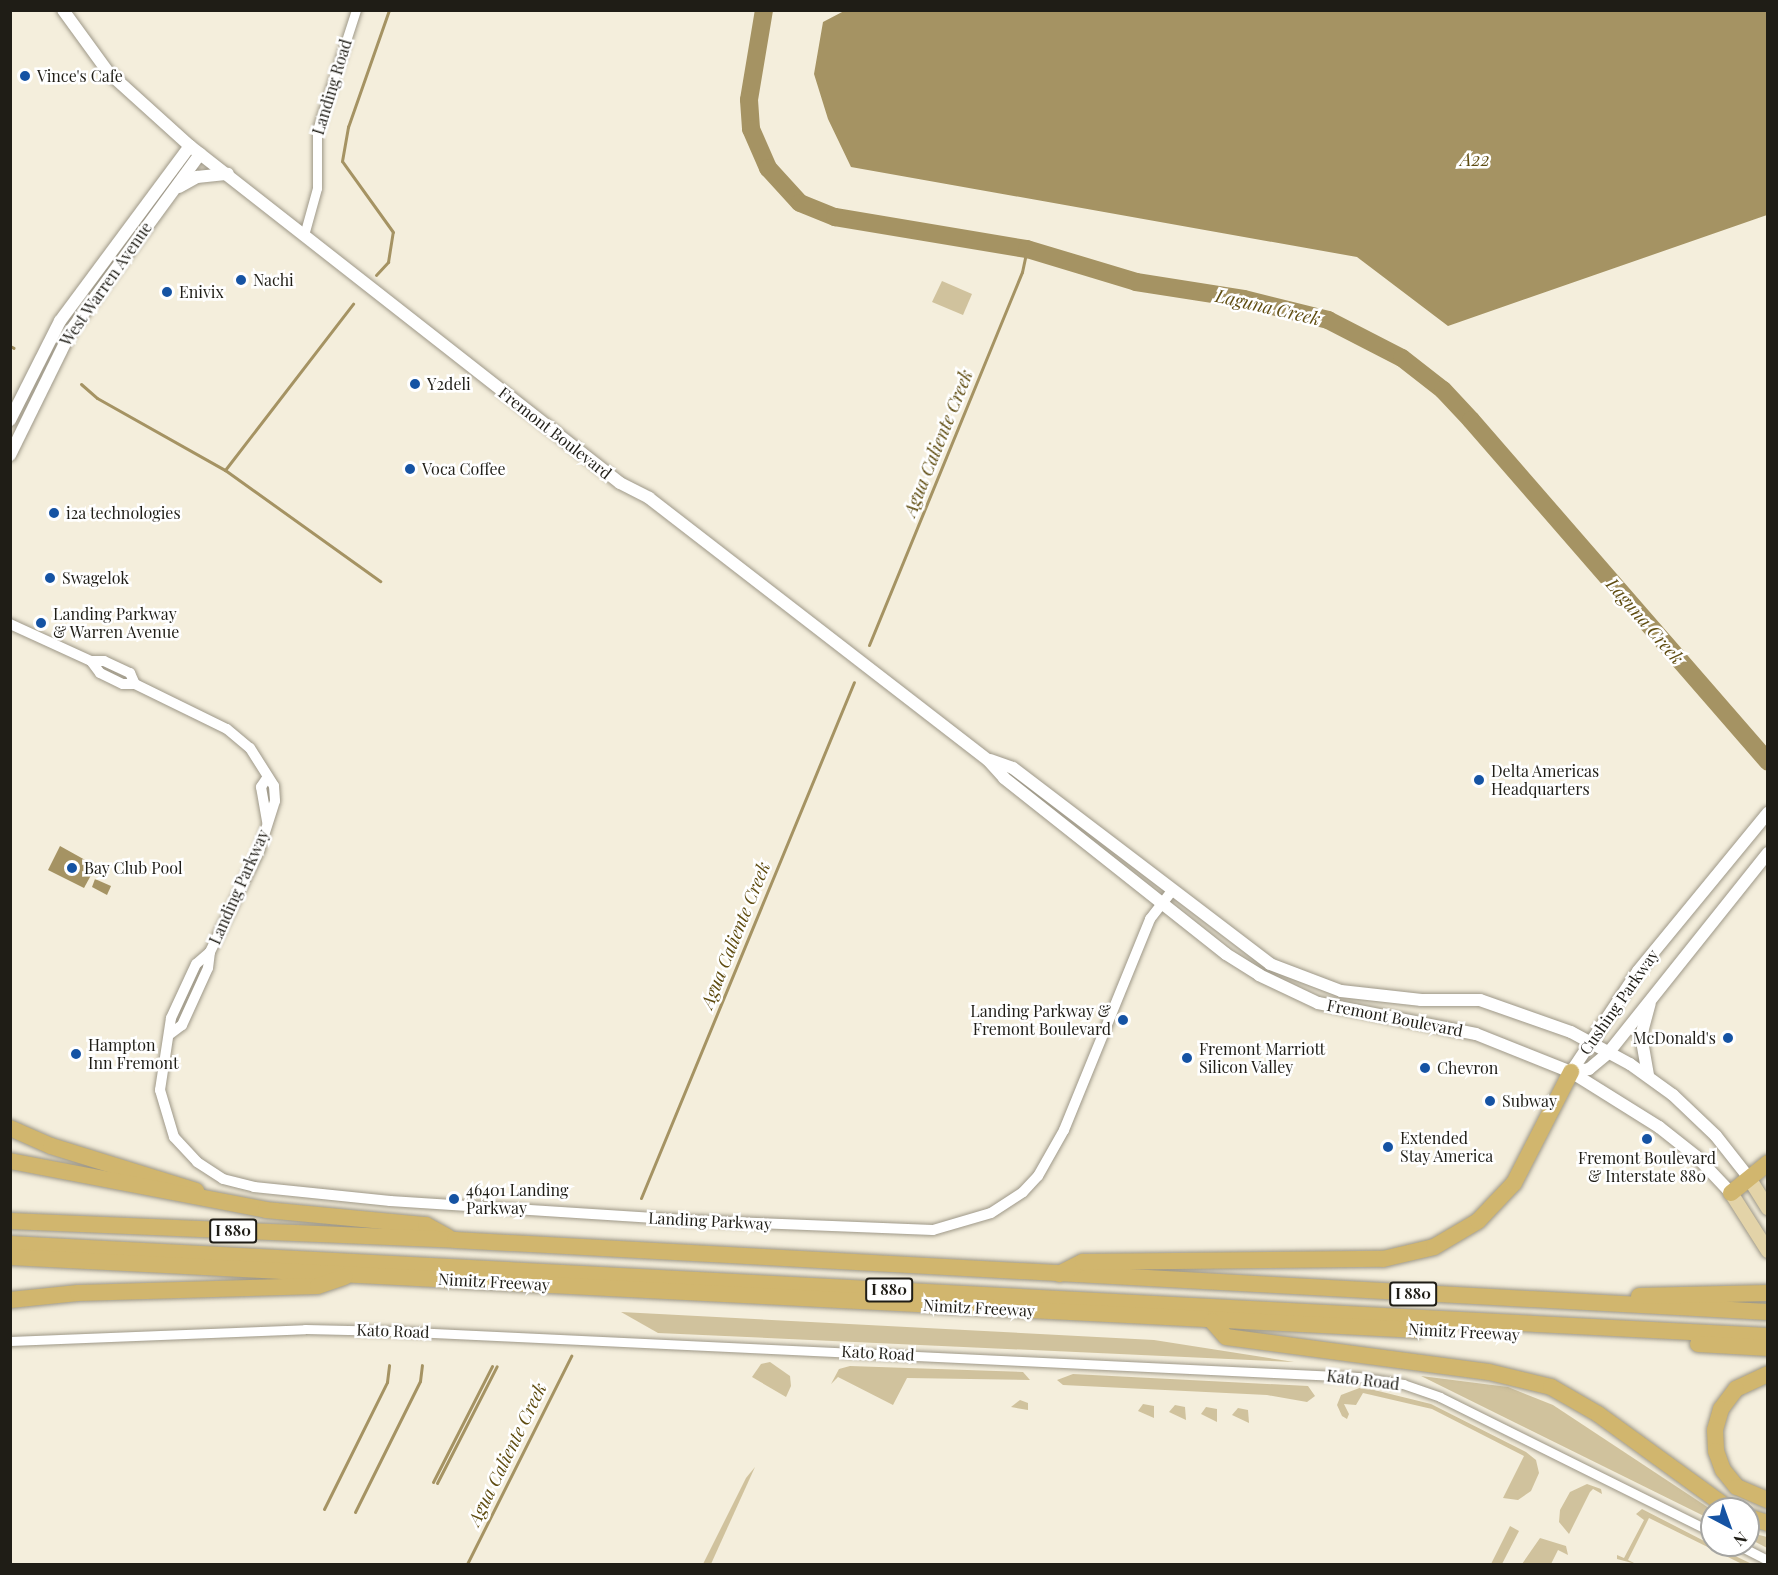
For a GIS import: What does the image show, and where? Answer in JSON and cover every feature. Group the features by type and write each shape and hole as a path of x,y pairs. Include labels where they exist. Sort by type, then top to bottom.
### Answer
{"highway":[{"path":"1059,1274 1083,1262 1383,1258 1434,1247 1478,1221 1514,1183 1571,1072"},
{"path":"10,1128 51,1146 225,1202"},
{"path":"10,1161 174,1196 266,1210 426,1225 455,1240"},
{"path":"1731,1193 1767,1163"},
{"name":"I 880","path":"10,1221 455,1240 1767,1312"},
{"name":"I 880","path":"12,1254 1767,1336"},
{"name":"Nimitz Freeway","path":"12,1254 1212,1321 1767,1348"},
{"path":"10,1300 78,1293 318,1286 351,1274"},
{"path":"1508,1299 1767,1293"},
{"path":"1212,1321 1226,1337 1489,1372 1551,1387 1598,1414 1712,1497"},
{"path":"1767,1374 1736,1389 1721,1409 1715,1430 1716,1451 1723,1470 1737,1487 1767,1500"}],"main road":[{"name":"Fremont Boulevard","path":"63,10 108,72 190,146 620,483 649,498 988,760 1004,778 1245,967 1318,1003 1376,1017 1476,1034 1571,1072 1657,1125 1697,1157 1731,1193 1767,1251"},
{"name":"West Warren Avenue","path":"10,420 60,321 190,146"},
{"name":"West Warren Avenue","path":"10,455 62,345 201,154"},
{"path":"173,190 197,177 228,174"},
{"name":"Fremont Boulevard","path":"988,760 1013,768 1270,964 1358,993 1421,1000 1457,998 1500,1005 1589,1041 1609,1052 1648,1075 1696,1115 1749,1178 1767,1208"},
{"name":"Cushing Parkway","path":"1571,1072 1589,1041 1658,946 1767,813"},
{"name":"Cushing Parkway","path":"1571,1072 1589,1069 1609,1052 1767,853"},
{"path":"1648,1075 1643,1023 1660,985"},
{"path":"1318,1003 1327,997 1352,998 1358,993"},
{"path":"1376,1017 1389,1005 1406,1006 1421,1000"}],"street":[{"name":"Landing Road","path":"304,235 317,188 317,130 356,10"},
{"name":"Landing Parkway","path":"10,624 91,661 100,672 123,684 135,684 227,729 258,758 267,778 261,787 267,822 259,851 210,952 196,964 171,1018 160,1090 167,1123 197,1162 237,1184 390,1201 681,1220 933,1230 991,1213 1023,1191 1038,1176 1064,1130 1150,919 1172,891"},
{"name":"Kato Road","path":"10,1341 293,1330 391,1330 1374,1379 1440,1397 1700,1526"}],"shaded area":[{"path":"942,281 972,294 963,315 932,302"},
{"path":"621,1312 1154,1340 1294,1362 658,1333"},
{"path":"770,1362 790,1376 791,1386 786,1397 752,1377 761,1364"},
{"path":"850,1366 1023,1372 1030,1380 907,1378 893,1405 838,1377 831,1384 839,1369"},
{"path":"1073,1374 1308,1386 1315,1396 1307,1402 1267,1395 1063,1385 1057,1380"},
{"path":"1421,1376 1508,1387 1553,1405 1700,1502 1700,1514"},
{"path":"1362,1387 1431,1404 1526,1452 1536,1460 1539,1473 1531,1491 1518,1500 1503,1498 1524,1456 1432,1409 1363,1393 1356,1405 1344,1404 1349,1414 1347,1419 1342,1416 1337,1405 1341,1395"},
{"path":"1020,1400 1028,1403 1028,1410 1011,1407"},
{"path":"1143,1404 1154,1406 1154,1418 1138,1411"},
{"path":"1175,1405 1185,1407 1186,1420 1169,1412"},
{"path":"1206,1407 1217,1409 1217,1422 1201,1414"},
{"path":"1238,1408 1248,1410 1249,1423 1232,1415"},
{"path":"755,1467 711,1564 703,1564 746,1478"},
{"path":"1587,1484 1601,1489 1602,1494 1593,1489 1590,1492 1569,1534 1559,1522 1560,1510 1570,1492"},
{"path":"1642,1509 1700,1539 1700,1543 1649,1518 1628,1560 1636,1564 1617,1559 1617,1555 1624,1558 1644,1520 1636,1514"},
{"path":"1510,1526 1519,1531 1502,1564 1491,1564"},
{"path":"1760,1535 1767,1537 1767,1548 1760,1544"},
{"path":"1540,1538 1566,1546 1568,1555 1558,1550 1551,1564 1522,1564"},
{"path":"1728,1557 1737,1557 1752,1564 1742,1564"}],"water":[{"name":"A22","path":"844,11 1767,11 1767,215 1448,326 1357,257 851,167 828,119 814,74 823,22"},
{"name":"Bay Club Pool","path":"60,846 96,866 84,888 48,870"},
{"name":"Bay Club Pool","path":"95,879 111,886 107,895 92,887"}],"waterway":[{"path":"376,275 388,262 393,232 342,161 348,127 389,10"},
{"name":"Laguna Creek","path":"764,10 749,100 751,129 768,168 800,203 835,217 1027,249 1136,282 1244,299 1328,320 1402,358 1443,390 1471,420 1768,762"},
{"name":"Agua Caliente Creek","path":"869,645 1022,272 1027,249"},
{"path":"81,384 97,398 225,470 353,304"},
{"path":"10,346 14,348"},
{"path":"225,470 380,581"},
{"name":"Agua Caliente Creek","path":"641,1198 854,682"},
{"name":"Agua Caliente Creek","path":"467,1564 571,1356"},
{"path":"324,1509 387,1382 389,1365"},
{"path":"355,1512 420,1381 422,1365"},
{"path":"433,1482 492,1366"},
{"path":"437,1483 497,1366"}],"place":[{"name":"Vince's Cafe","path":"25,76"},
{"name":"Nachi","path":"241,280"},
{"name":"Enivix","path":"167,292"},
{"name":"Y2deli","path":"415,384"},
{"name":"Voca Coffee","path":"410,469"},
{"name":"i2a technologies","path":"54,513"},
{"name":"Swagelok","path":"50,578"},
{"name":"Landing Parkway & Warren Avenue","path":"41,623"},
{"name":"Delta Americas Headquarters","path":"1479,780"},
{"name":"Bay Club Pool","path":"72,868"},
{"name":"Landing Parkway & Fremont Boulevard","path":"1123,1020"},
{"name":"McDonald's","path":"1728,1038"},
{"name":"Hampton Inn Fremont","path":"76,1054"},
{"name":"Fremont Marriott Silicon Valley","path":"1187,1058"},
{"name":"Chevron","path":"1425,1068"},
{"name":"Subway","path":"1490,1101"},
{"name":"Fremont Boulevard & Interstate 880","path":"1647,1139"},
{"name":"Extended Stay America","path":"1388,1147"},
{"name":"46401 Landing Parkway","path":"454,1199"}]}
